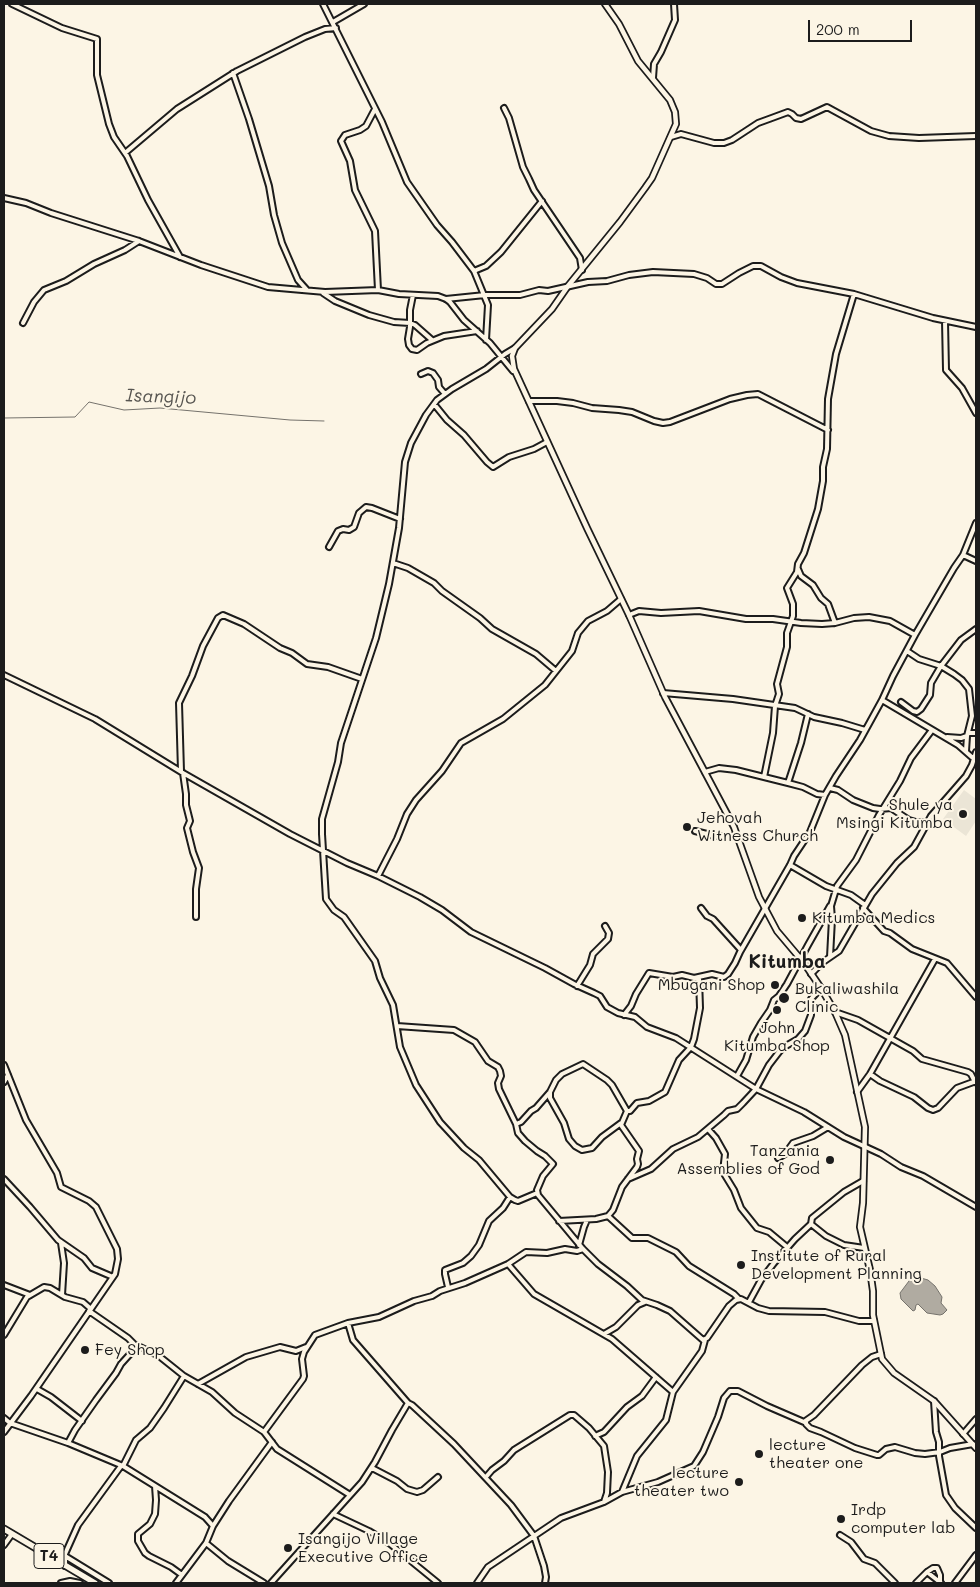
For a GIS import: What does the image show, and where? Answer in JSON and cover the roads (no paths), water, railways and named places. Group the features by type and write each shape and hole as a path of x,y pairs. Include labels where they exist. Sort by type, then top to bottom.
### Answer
{"highway":[{"name":"T4","path":"4,1529 95,1583"}],"street":[{"path":"12,4 62,28 97,39 97,75 105,113 114,137 125,153 148,200 180,257"},
{"path":"323,4 375,109 407,182 437,225 474,271 488,306 486,340"},
{"path":"333,22 364,4"},
{"path":"537,1193 518,1200 510,1197 479,1160 460,1144 440,1122 416,1085 400,1047 393,1004 380,978 373,956 344,917 334,910 326,899 322,851 322,819 338,762 341,743 376,638 393,563 406,462 409,448 418,428 434,404 445,394 486,369 515,348 548,314 652,178 676,124 675,112 670,100 638,61 620,24 605,4"},
{"path":"653,78 654,64 675,20 674,4"},
{"path":"125,153 177,109 233,73 324,28 336,28"},
{"path":"233,73 269,186 274,215 282,243 298,280 306,290"},
{"path":"671,137 681,134 724,143 753,126 788,112 801,119 827,107 868,130 889,136 919,138 976,136"},
{"path":"504,108 509,118 524,168 534,190 580,258 582,270"},
{"path":"375,109 369,123 364,128 345,135 341,141 350,161 355,190 375,232 378,290"},
{"path":"4,198 26,203 76,222 139,241 268,287 321,292 378,290 446,298 520,295 536,290 548,291 588,282 607,281 629,275 663,272 694,274 707,278 716,284 722,284 753,266 761,266 789,281 854,294 945,321 976,327"},
{"path":"474,271 486,266 501,252 542,202"},
{"path":"23,323 34,302 44,290 66,281 139,241"},
{"path":"321,292 335,301 369,315 394,322 410,323 432,340"},
{"path":"764,776 773,733 775,706 779,694 778,681 787,647 787,633 791,622 793,604 787,588 798,569 798,564 804,553 818,509 827,450 827,407 836,354 854,294"},
{"path":"413,295 409,314 408,342 412,349 417,350 432,340 444,336 477,330"},
{"path":"454,308 460,297"},
{"path":"446,298 466,322 477,330 502,356 514,372 629,615 663,692 738,836 756,892 777,931 812,974 835,1012 845,1035 865,1127 863,1203 860,1227 864,1248 868,1257 874,1321 881,1354 886,1364 894,1373 934,1401 974,1446"},
{"path":"945,321 946,370 962,388 976,413"},
{"path":"514,372 512,356 515,348"},
{"path":"421,374 428,371 433,373 438,380 439,387 445,394"},
{"path":"529,401 557,401 592,408 632,412 654,422 663,423 685,417 730,399 758,394 828,430"},
{"path":"434,404 493,468 512,456 534,449 547,442"},
{"path":"329,547 338,531 343,529 349,530 354,527 359,513 366,507 400,519"},
{"path":"624,1015 631,1006 647,973 673,977 682,975 699,978 712,974 725,977 735,963 777,885 812,828 825,795 837,773 856,746 915,635 963,555 976,523"},
{"path":"963,555 976,561"},
{"path":"393,563 408,568 434,583 492,629 536,654 556,672"},
{"path":"798,569 801,576 813,585 828,604 835,623"},
{"path":"378,876 397,839 407,814 458,747 470,736 508,715 545,685 572,651 578,633 588,621 607,611 621,599"},
{"path":"629,615 645,611 661,613 699,611 746,619 773,619 822,624 860,617 886,620 902,626 915,635"},
{"path":"196,917 196,890 199,868 187,828 190,821 182,772 179,703 192,676 203,646 218,618 223,616 244,624 307,664 328,667 362,678"},
{"path":"901,702 913,711 919,710 930,695 931,683 940,666 961,640 976,629"},
{"path":"907,651 919,659 940,666 962,680 969,689 973,713 966,751"},
{"path":"4,675 95,719 182,772 322,851 420,897 472,932 600,996 609,1008 624,1015 635,1017 647,1026 676,1038 756,1089 804,1112 828,1127 881,1154 901,1167 923,1176 976,1207"},
{"path":"663,692 795,708 808,714 864,730"},
{"path":"882,700 966,751 974,759"},
{"path":"788,783 808,714"},
{"path":"737,1076 746,1060 753,1036 770,1010 774,1000 788,984 831,906 835,890 856,860 911,758 932,730"},
{"path":"943,737 955,738 976,733"},
{"path":"812,974 839,951 864,906 885,877 917,843 927,822 966,776 972,766 976,752"},
{"path":"706,772 725,768 764,776 825,795"},
{"path":"830,788 838,790 853,800 877,809 893,809 910,820 927,822"},
{"path":"696,831 715,836 738,836"},
{"path":"790,866 835,890 851,895 864,906 884,930 912,949 943,961 952,967 976,997"},
{"path":"830,957 831,906"},
{"path":"702,908 707,916 714,919 741,950"},
{"path":"577,986 590,966 593,954 608,939 610,933 605,926"},
{"path":"857,1092 870,1074 935,959"},
{"path":"550,1092 550,1098 564,1122 569,1139 582,1150 592,1148 602,1137 622,1122 627,1111 630,1111 638,1103 649,1101 664,1092 680,1060 691,1047 700,1008 699,978"},
{"path":"628,1179 651,1169 673,1149 698,1138 728,1112 736,1109 756,1089 769,1065 779,1052 798,1039 805,1031 811,1015 811,999 821,988"},
{"path":"835,1012 851,1017 891,1038 926,1060 968,1072 976,1081 960,1086 938,1108 932,1110 914,1098 880,1082 870,1074"},
{"path":"397,1026 454,1030 475,1042 488,1061 498,1067 501,1076 498,1083 499,1089 516,1124 518,1133 537,1152 545,1156 553,1164 543,1176 537,1193"},
{"path":"516,1124 521,1122 536,1108 562,1074 583,1064 612,1085 627,1111"},
{"path":"4,1065 26,1120 57,1173 61,1187 96,1206 116,1250 118,1259 113,1277 4,1432"},
{"path":"4,1082 8,1075"},
{"path":"558,1221 588,1220 608,1216 618,1199 622,1187 637,1167 639,1151 621,1125 622,1122"},
{"path":"778,1158 785,1154 793,1143 813,1136 828,1127"},
{"path":"708,1129 716,1138 725,1154 724,1172 741,1208 757,1228 769,1232 788,1247"},
{"path":"4,1179 61,1242 84,1258 92,1268 113,1277"},
{"path":"749,1302 761,1280 788,1247 811,1224 812,1218 844,1192 863,1181"},
{"path":"537,1193 558,1221 583,1249 638,1297 670,1312 701,1340 705,1340"},
{"path":"448,1288 445,1270 463,1263 471,1256 479,1245 489,1221 504,1208 510,1197"},
{"path":"608,1216 632,1238 648,1238 676,1252 689,1266 740,1299 758,1308 769,1311 825,1312 859,1321 874,1321"},
{"path":"579,1244 588,1220"},
{"path":"811,1224 826,1236 844,1245 864,1248"},
{"path":"61,1242 64,1263 62,1295"},
{"path":"264,1432 303,1380 302,1359 306,1347 315,1335 348,1323 379,1317 508,1264 526,1252 547,1253 565,1249 577,1251 583,1249"},
{"path":"508,1264 534,1294 612,1339 673,1392"},
{"path":"4,1285 30,1295"},
{"path":"4,1335 22,1304 30,1295 44,1287 83,1302 90,1310 134,1344 159,1356 184,1376 212,1392 235,1414 264,1432 277,1449 350,1495"},
{"path":"622,1492 637,1456 666,1420 673,1392 702,1351 705,1340 729,1306 740,1299"},
{"path":"604,1334 616,1327 638,1305 646,1302"},
{"path":"348,1323 353,1340 368,1359 408,1403 454,1444 511,1505 534,1536 544,1566 545,1583"},
{"path":"68,1443 121,1364 131,1353 134,1344"},
{"path":"198,1384 246,1357 280,1347 296,1351 306,1347"},
{"path":"806,1422 862,1365 872,1357 881,1354"},
{"path":"65,1566 65,1556 70,1540 78,1525 122,1466 134,1444 150,1428 184,1376"},
{"path":"595,1436 604,1432 628,1407 642,1396 656,1376"},
{"path":"36,1389 51,1397 82,1421"},
{"path":"477,1583 488,1567 560,1518 604,1502 622,1492 658,1482 694,1466 703,1452 724,1398 730,1391 738,1391 790,1417 806,1422 810,1428 872,1454 879,1455 884,1450 895,1447 920,1454 940,1452 950,1448 974,1446"},
{"path":"934,1401 936,1432 948,1498 958,1512 976,1528"},
{"path":"271,1583 372,1468 408,1403"},
{"path":"486,1477 514,1450 570,1415 574,1415 604,1446 608,1464 607,1493 604,1502"},
{"path":"4,1418 10,1423 68,1443 122,1466 155,1485 214,1524"},
{"path":"963,1434 976,1419"},
{"path":"176,1583 206,1543 214,1524 229,1501 272,1442"},
{"path":"372,1468 417,1492 423,1490 438,1477"},
{"path":"155,1485 155,1514 150,1524 138,1534 138,1540 145,1553 172,1567 182,1576"},
{"path":"333,1514 389,1543 438,1583"},
{"path":"4,1545 12,1534"},
{"path":"840,1535 851,1542 864,1559 875,1563 895,1583"},
{"path":"206,1543 228,1561 264,1583"},
{"path":"955,1583 976,1555"},
{"path":"65,1556 109,1583"},
{"path":"916,1583 927,1572 937,1568 940,1574 940,1583"},
{"path":"927,1572 940,1583"},
{"path":"62,1583 70,1581 80,1583"}],"waterway":[{"name":"Isangijo","path":"4,418 75,417 89,402 124,410 160,408 290,420 324,421"}],"place":[{"name":"Shule ya Msingi Kitumba","path":"963,814"},
{"name":"Jehovah Witness Church","path":"687,827"},
{"name":"Kitumba Medics","path":"802,918"},
{"name":"Mbugani Shop","path":"775,985"},
{"name":"Bukaliwashila Clinic","path":"784,998"},
{"name":"John Kitumba Shop","path":"777,1010"},
{"name":"Tanzania Assemblies of God","path":"830,1160"},
{"name":"Institute of Rural Development Planning","path":"741,1265"},
{"name":"Fey Shop","path":"85,1350"},
{"name":"lecture theater one","path":"759,1454"},
{"name":"lecture theater two","path":"739,1482"},
{"name":"Irdp computer lab","path":"841,1519"},
{"name":"Isangijo Village Executive Office","path":"288,1548"}],"district":[{"name":"Kitumba","path":"787,962"}]}
